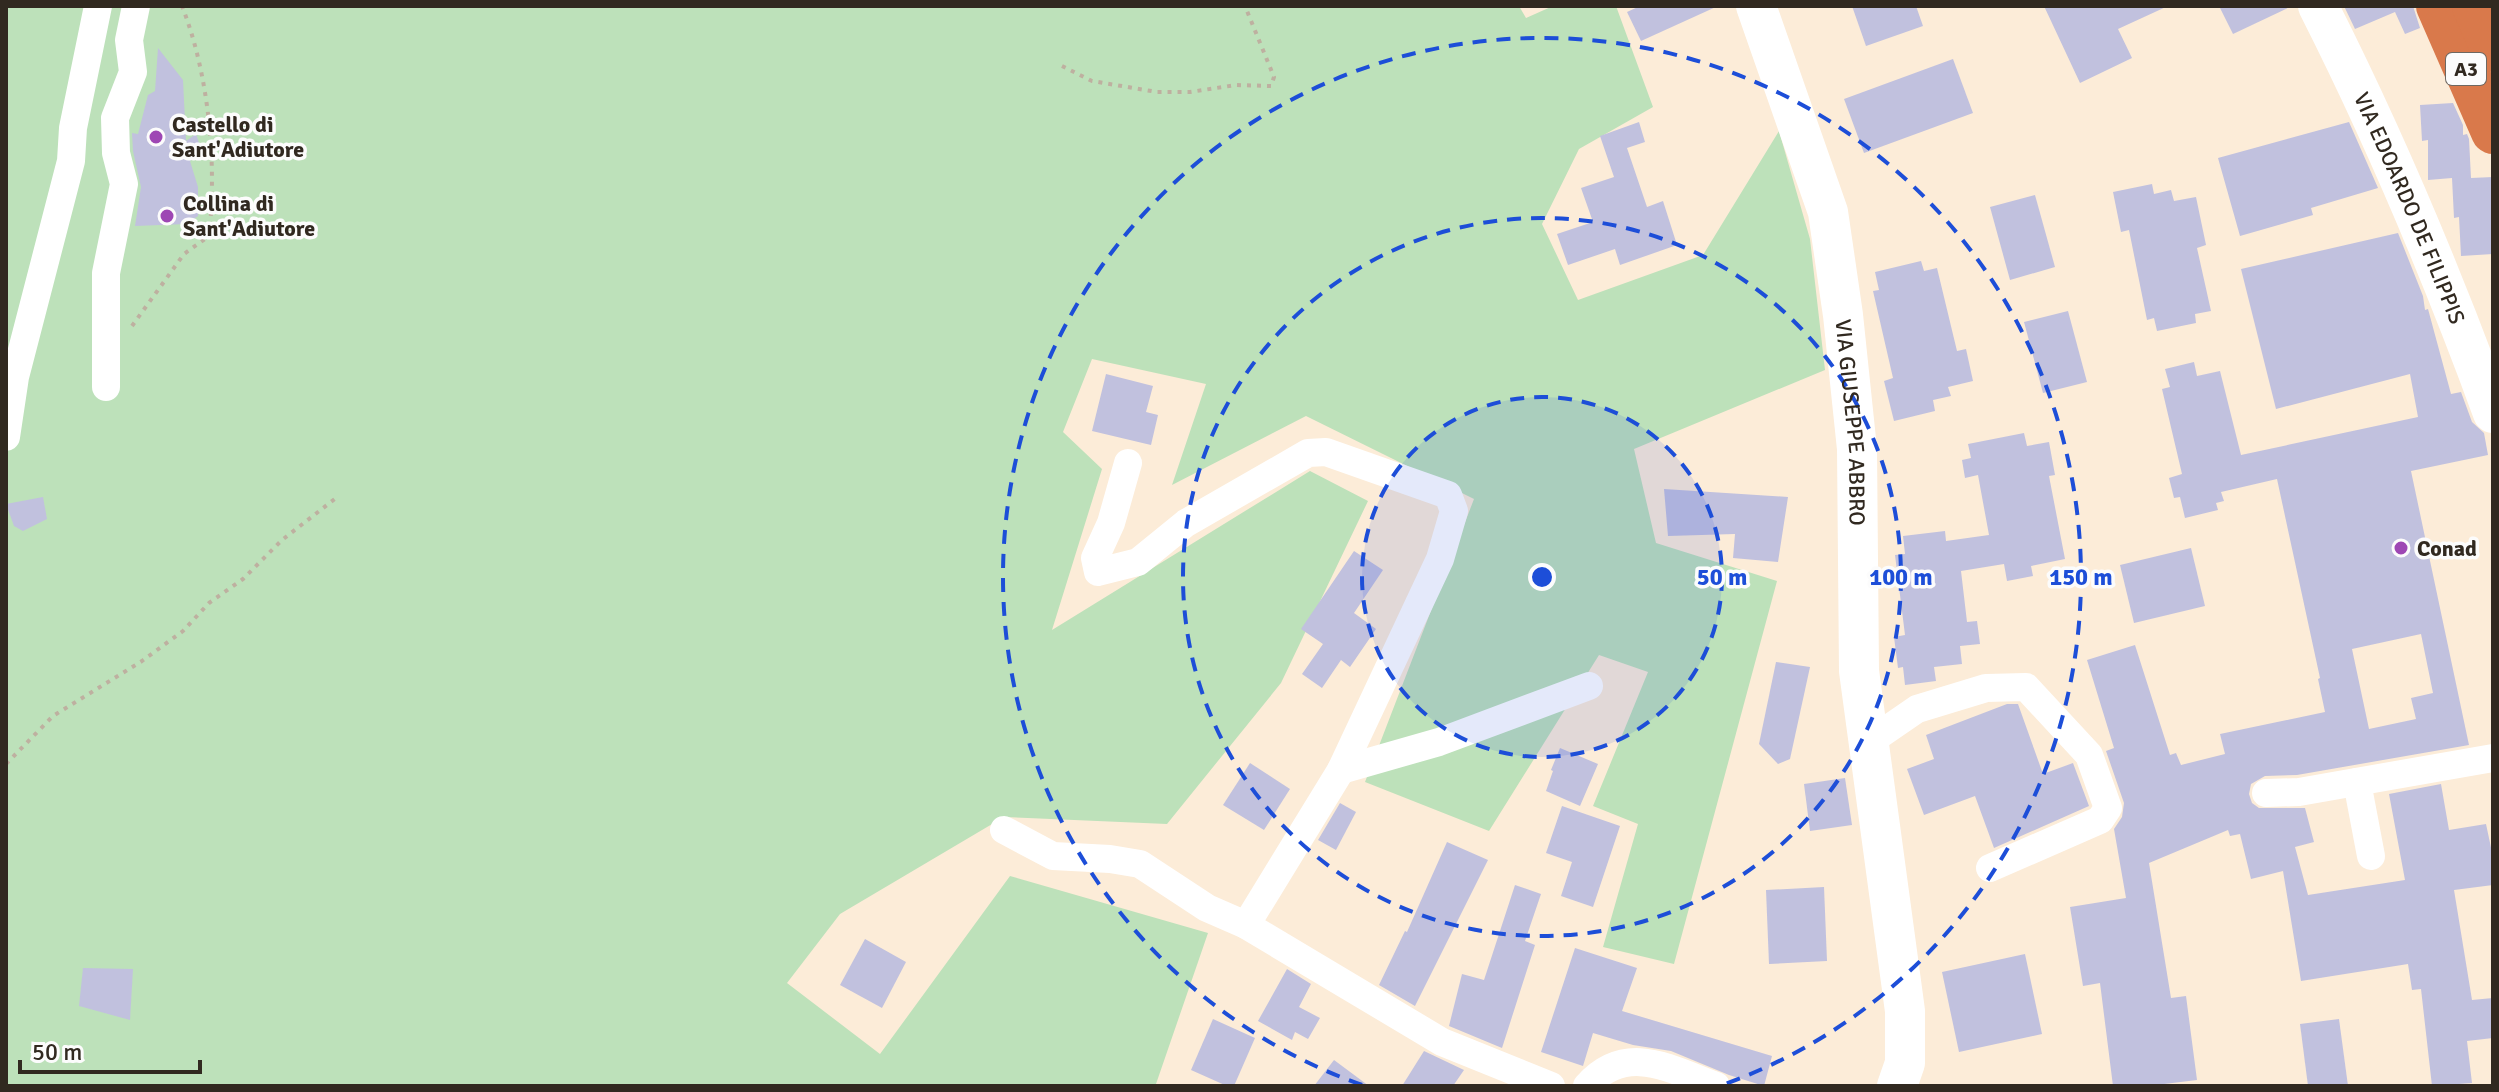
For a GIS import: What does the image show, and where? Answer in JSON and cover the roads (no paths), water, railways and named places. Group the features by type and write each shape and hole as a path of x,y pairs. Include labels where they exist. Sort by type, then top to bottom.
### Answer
{"highway":[{"name":"A3","path":"2438,6 2493,132"},
{"name":"A3","path":"2474,6 2493,50"}],"street":[{"path":"6,437 15,377 71,161 73,128 98,6"},
{"path":"106,373 106,273 124,184 116,153 115,118 133,72 129,40 136,6"},
{"name":"VIA GIUSEPPE ABBRO","path":"1756,6 1828,212 1843,315 1857,449 1859,671 1905,1011 1905,1063 1897,1086"},
{"name":"VIA EDOARDO DE FILIPPIS","path":"2318,6 2364,95 2455,310 2493,413"},
{"path":"1128,463 1111,523 1095,558 1098,572 1138,562 1186,523 1308,453 1326,452 1448,495 1454,511 1440,559 1341,770 1246,925"},
{"path":"1341,770 1439,742 1589,686"},
{"path":"1869,742 1917,709 1986,688 2026,687 2089,755 2108,808 2100,820 1990,868"},
{"path":"2266,793 2299,792 2493,758"},
{"path":"2357,782 2371,856"},
{"path":"1004,830 1053,856 1140,864 1207,908 1246,925 1442,1042 1551,1086"},
{"path":"1587,1086 1599,1072 1622,1062 1651,1061 1716,1086"}],"place":[{"name":"Castello di Sant'Adiutore","path":"156,137"},
{"name":"Collina di Sant'Adiutore","path":"167,216"},
{"name":"Conad","path":"2401,548"}]}
